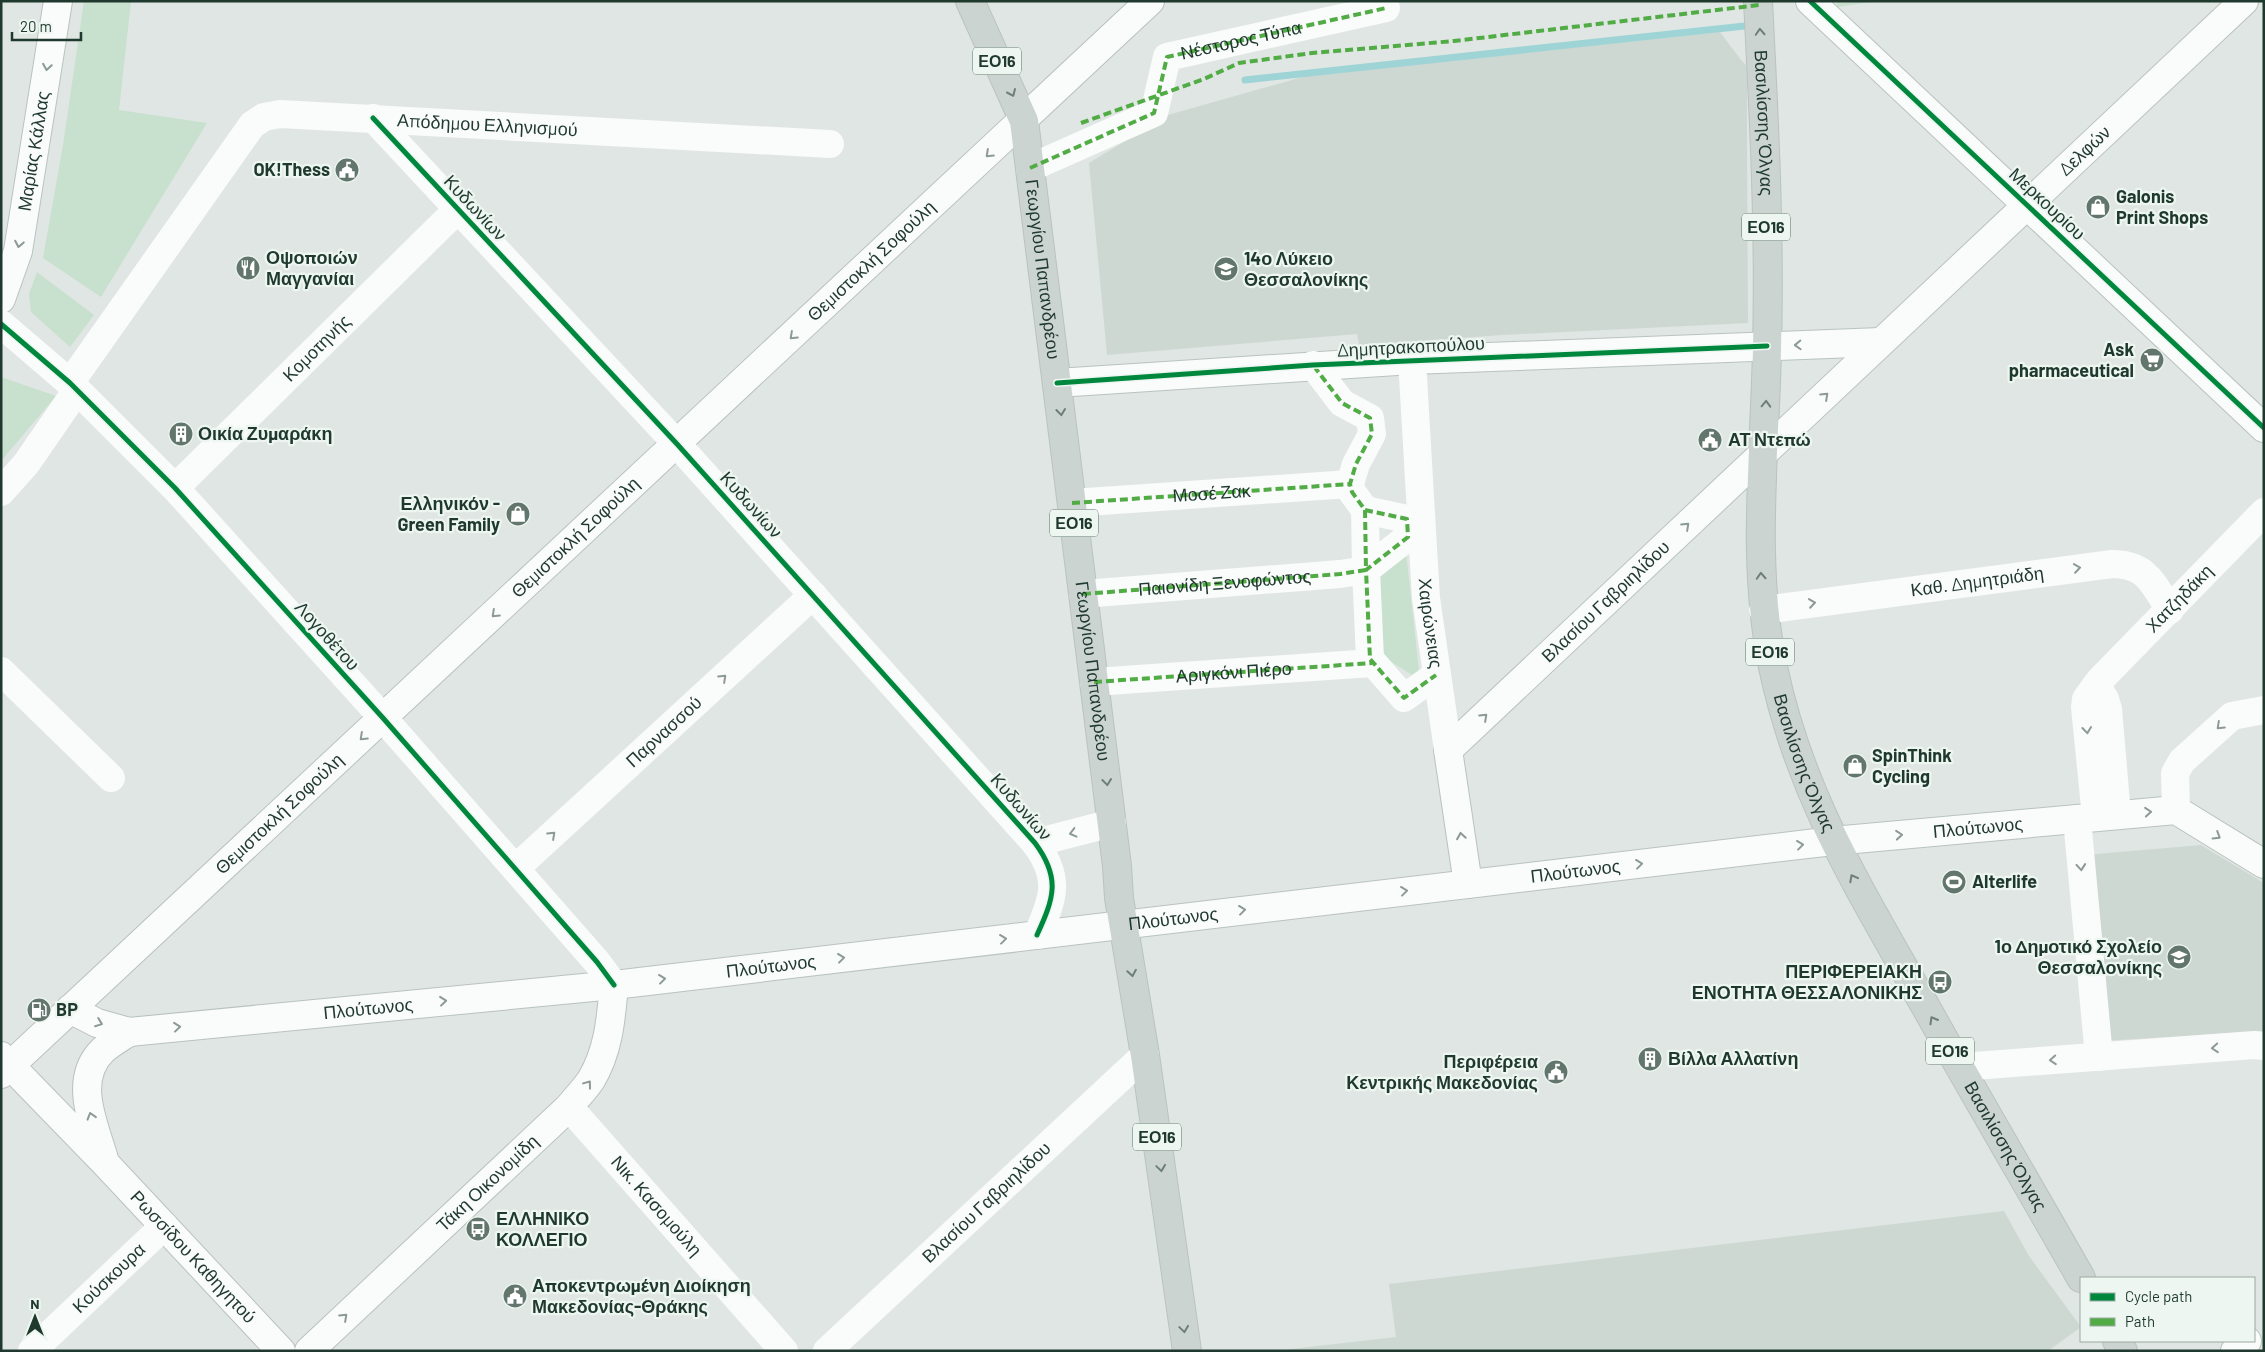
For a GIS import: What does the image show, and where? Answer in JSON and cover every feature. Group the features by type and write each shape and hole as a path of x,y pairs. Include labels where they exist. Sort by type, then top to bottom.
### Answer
{"main road":[{"name":"Γεωργίου Παπανδρέου","path":"970,1 1024,121 1112,824 1119,898 1145,1055 1187,1351"},
{"name":"Βασιλίσσης Όλγας","path":"1758,1 1765,174 1767,346 1760,551 1763,610 1773,668 1792,744 1833,841 2080,1277"}],"street":[{"name":"Μαρίας Κάλλας","path":"1,299 18,251 58,1"},
{"name":"Θεμιστοκλή Σοφούλη","path":"4,1065 70,1009 1024,121 1150,1"},
{"name":"Μερκουρίου","path":"1810,1 1830,11 2028,205 2264,428"},
{"name":"Δελφών","path":"1764,453 2244,1"},
{"name":"Νέστορος Τύπα","path":"1030,168 1154,113 1167,57 1386,8"},
{"name":"Απόδημου Ελληνισμού","path":"1,492 26,464 74,387 252,124 264,117 280,114 373,118 830,144"},
{"name":"Κυδωνίων","path":"373,118 677,444 1035,842 1044,854 1050,870 1052,896 1036,935"},
{"name":"Κομοτηνής","path":"175,488 458,209"},
{"name":"Λογοθέτου","path":"1,324 74,387 175,488 516,868 597,962 614,985"},
{"path":"1767,346 1881,342"},
{"name":"Δημητρακοπούλου","path":"1057,383 1313,365 1767,346"},
{"name":"Χαιρώνειας","path":"1412,360 1426,598 1468,884"},
{"path":"1313,365 1342,403 1370,418 1372,434 1353,469 1350,484 1352,492 1365,510 1370,659 1404,698 1436,676"},
{"name":"Βλασίου Γαβριηλίδου","path":"1448,750 1764,453"},
{"name":"Μοσέ Ζακ","path":"1072,503 1350,484"},
{"path":"1365,510 1407,519 1408,537 1366,570"},
{"name":"Χατζηδάκη","path":"2099,1057 2096,817 2085,703 2096,685 2264,512"},
{"name":"Καθ. Δημητριάδη","path":"1763,610 2112,564 2125,564 2138,568 2149,576 2170,610"},
{"name":"Παιονίδη Ξενοφώντος","path":"1083,594 1340,574 1366,570"},
{"name":"Παρνασσού","path":"516,868 813,595"},
{"name":"Αριγκόνι Πιέρο","path":"1094,682 1372,663"},
{"path":"1,672 110,778"},
{"path":"2264,710 2232,716 2182,761 2175,773 2176,810 2264,864"},
{"name":"Πλούτωνος","path":"70,1009 97,1023 129,1032 614,985 1833,841 2176,810"},
{"name":"Κυδωνίων","path":"1035,842 1112,824"},
{"name":"Τάκη Οικονομίδη","path":"309,1351 569,1107 590,1081 602,1060 610,1033 614,985"},
{"path":"105,1163 88,1105 86,1084 90,1067 103,1050 129,1032"},
{"path":"1960,1067 2254,1045 2264,1046"},
{"name":"Βλασίου Γαβριηλίδου","path":"827,1351 1145,1055"},
{"name":"Ρωσσίδου Καθηγητού","path":"4,1065 105,1163 281,1351"},
{"name":"Νικ. Κασομούλη","path":"569,1107 784,1351"},
{"name":"Κούσκουρα","path":"32,1351 164,1226"},
{"path":"2236,1351 2246,1342"}],"shaded area":[{"path":"1720,32 1750,69 1747,85 1748,323 1502,335 1359,345 1357,334 1107,355 1089,163 1168,115 1306,76"},
{"name":"1ο Δημοτικό Σχολείο Θεσσαλονίκης","path":"2201,845 2264,883 2264,1031 2103,1041 2085,855"},
{"path":"2004,1211 2029,1256 2080,1328 2048,1351 1274,1351 1396,1337 1389,1284"}],"green space":[{"path":"84,1 131,1 119,110 207,123 101,297 43,258 63,145"},
{"path":"1837,1 1877,1 1837,7"},
{"path":"37,272 94,315 70,347 31,312 29,294"},
{"path":"1,377 56,396 1,461"},
{"path":"1406,552 1420,680 1379,654 1372,574"}],"waterway":[{"path":"1245,80 1754,25"}],"marked path":[{"path":"1081,123 1204,79 1239,63 1312,53 1454,41 1759,5"},
{"path":"1030,168 1154,113 1167,57 1386,8"},
{"path":"1083,594 1340,574 1366,570 1365,510 1352,492 1350,484 1356,464 1372,434 1370,418 1342,403 1313,365"},
{"path":"1072,503 1350,484"},
{"path":"1365,510 1407,519 1408,537 1366,570 1370,659 1404,698 1436,675"},
{"path":"1094,682 1372,663"}],"cycle path":[{"path":"1810,1 2264,428"},
{"path":"373,118 677,444 1035,843 1049,867 1052,878 1051,899 1037,935"},
{"path":"1,324 70,383 175,488 383,718 597,962 614,985"},
{"path":"1057,383 1313,365 1767,346"}],"place":[{"name":"OK!Thess","path":"347,170"},
{"name":"Galonis Print Shops","path":"2098,207"},
{"name":"Οψοποιών Μαγγανίαι","path":"248,268"},
{"name":"14ο Λύκειο Θεσσαλονίκης","path":"1226,269"},
{"name":"Ask pharmaceutical","path":"2152,360"},
{"name":"Οικία Ζυμαράκη","path":"181,434"},
{"name":"ΑΤ Ντεπώ","path":"1710,440"},
{"name":"Ελληνικόν - Green Family","path":"518,514"},
{"name":"SpinThink Cycling","path":"1855,766"},
{"name":"Alterlife","path":"1954,882"},
{"name":"1ο Δημοτικό Σχολείο Θεσσαλονίκης","path":"2179,957"},
{"name":"ΠΕΡΙΦΕΡΕΙΑΚΗ ΕΝΟΤΗΤΑ ΘΕΣΣΑΛΟΝΙΚΗΣ","path":"1940,982"},
{"name":"BP","path":"39,1010"},
{"name":"Βίλλα Αλλατίνη","path":"1650,1059"},
{"name":"Περιφέρεια Κεντρικής Μακεδονίας","path":"1556,1072"},
{"name":"ΕΛΛΗΝΙΚΟ ΚΟΛΛΕΓΙΟ","path":"478,1229"},
{"name":"Αποκεντρωμένη Διοίκηση Μακεδονίας-Θράκης","path":"515,1296"}]}
